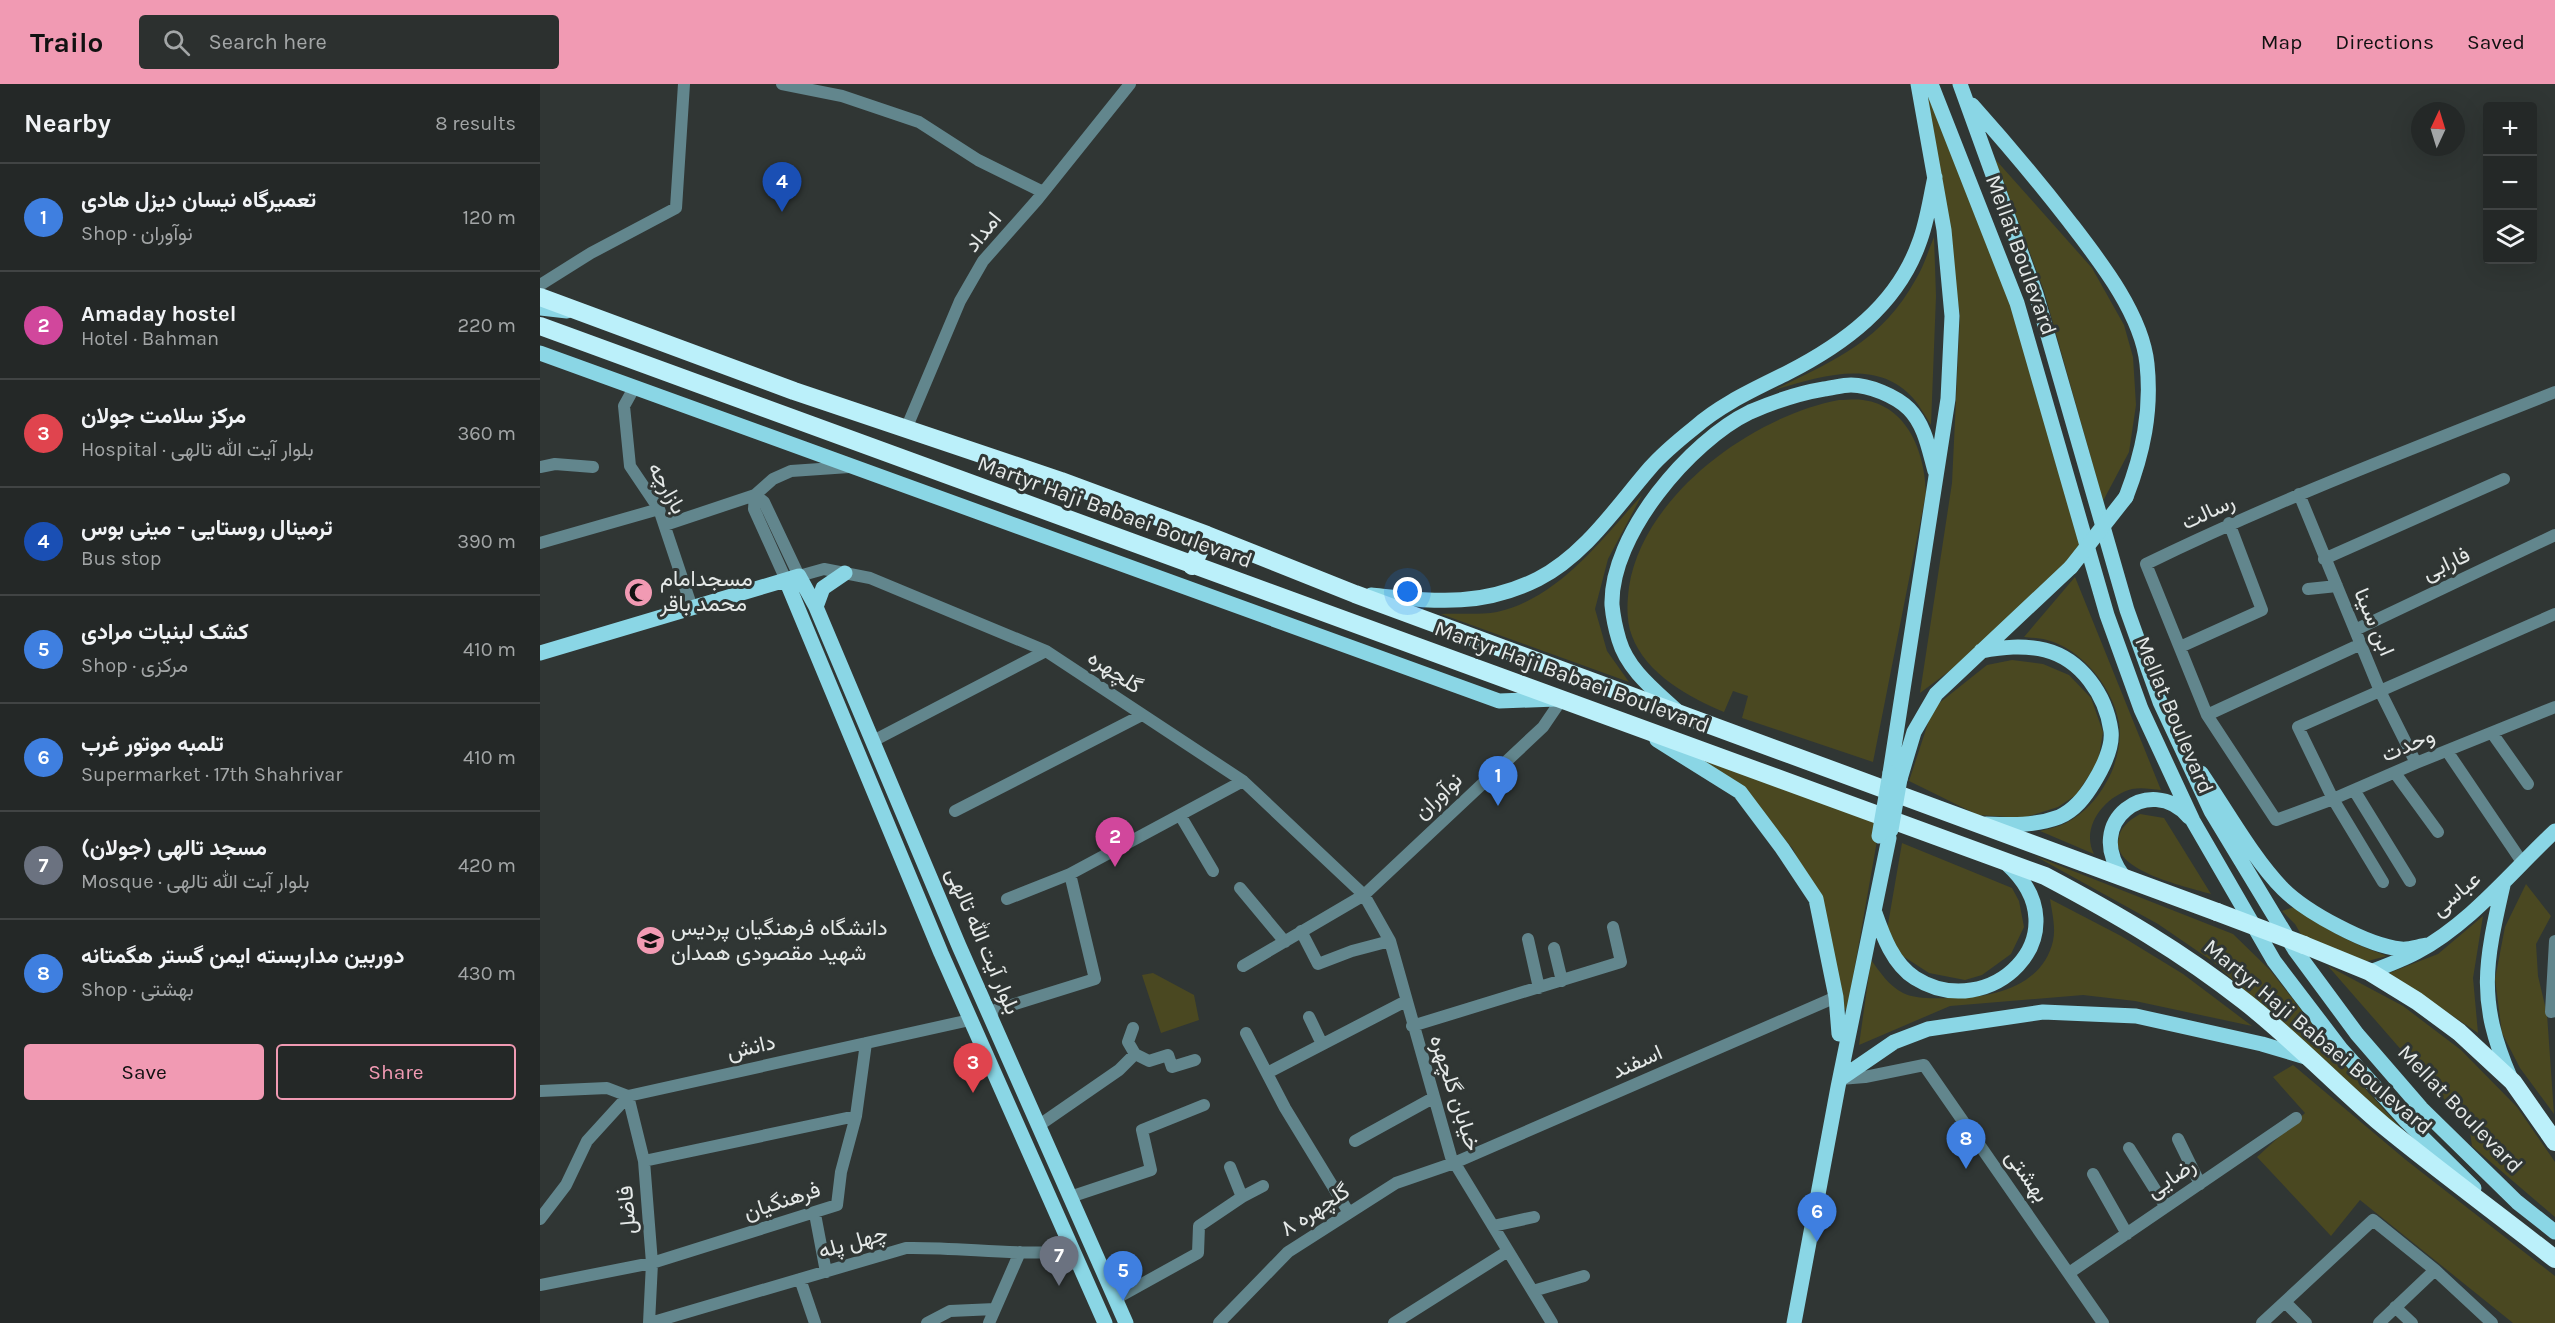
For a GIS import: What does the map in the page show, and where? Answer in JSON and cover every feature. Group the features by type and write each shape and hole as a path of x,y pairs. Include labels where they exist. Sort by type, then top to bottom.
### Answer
{"highway":[{"name":"Martyr Haji Babaei Boulevard","path":"540,297 679,350 1207,535 1355,594 2122,876 2370,972 2417,1001 2459,1032 2511,1080 2555,1142"},
{"name":"Martyr Haji Babaei Boulevard","path":"540,326 1224,578 2045,876 2182,954 2246,1002 2381,1123 2445,1175 2506,1220"},
{"path":"1192,566 1207,535"},
{"name":"Mellat Boulevard","path":"2506,1220 2555,1259"}],"main road":[{"path":"1794,1323 1874,912 1948,399 1952,316 1944,230 1918,84"},
{"name":"Mellat Boulevard","path":"1931,84 2017,303 2107,615 2141,709 2193,821 2274,961 2342,1049 2406,1121 2506,1220"},
{"path":"1895,776 1914,732 1936,694 2071,567 2126,497 2139,463 2149,419 2147,362 2133,317 2102,264 2026,166 1963,91"},
{"name":"Mellat Boulevard","path":"1963,91 2036,294 2127,610 2160,702 2211,811 2295,950 2358,1034 2421,1108 2517,1202 2555,1232"},
{"path":"1355,594 1438,602 1480,599 1491,598 1540,578 1574,553 1652,466 1696,426 1736,399 1793,370 1844,340 1876,312 1903,278 1920,243 1935,177"},
{"path":"540,308 579,312"},
{"path":"540,353 1498,701 1562,699"},
{"path":"634,388 646,365"},
{"path":"1679,713 1635,670 1619,642 1612,604 1618,569 1636,524 1664,484 1700,446 1749,413 1807,392 1851,385 1880,391 1908,409 1923,429 1937,478"},
{"path":"816,607 823,588 845,573"},
{"path":"540,653 792,578"},
{"name":"بلوار آیت الله تالهی","path":"792,578 816,607 989,1012 1126,1323"},
{"name":"بلوار آیت الله تالهی","path":"792,578 970,1020 1105,1323"},
{"path":"1214,598 1224,578"},
{"path":"1977,823 2024,825 2059,817 2067,812 2082,801 2103,766 2111,732 2099,693 2076,665 2046,650 2010,646 1981,651"},
{"path":"1626,722 1740,792 1782,848 1816,899 1836,997 1839,1034"},
{"path":"2176,737 2256,854 2283,889 2310,910 2345,930 2380,944 2402,950 2428,945"},
{"path":"2122,876 2113,864 2109,850 2110,834 2116,820 2126,809 2147,800 2170,802 2183,810 2193,821"},
{"name":"عباسی","path":"2370,972 2428,945 2503,885 2522,862 2555,831"},
{"path":"1839,1083 1836,1075 1839,1034 1884,837"},
{"path":"1874,912 1884,939 1899,962 1915,978 1935,987 1955,990 1973,990 1995,982 2014,972 2028,953 2036,922 2030,890 2021,876 2005,862"},
{"path":"2503,885 2488,951 2486,976 2490,1019 2499,1052 2511,1080"},
{"path":"1839,1083 1894,1042 1928,1029 2043,1012 2136,1016 2262,1044 2310,1058"},
{"path":"1074,1251 1090,1244"}],"street":[{"path":"540,285 591,253 676,208 684,84"},
{"path":"782,84 842,96 919,122 978,159 1043,192"},
{"name":"امداد","path":"906,429 960,301 983,261 1043,192 1130,84"},
{"name":"بازارچه","path":"634,388 624,406 630,466 659,509 692,608"},
{"name":"رسالت","path":"2276,820 2207,715 2146,564 2229,524 2299,494 2555,392"},
{"path":"540,467 555,464 593,467"},
{"path":"665,525 755,495 773,479 791,471 852,467"},
{"path":"2324,559 2504,478"},
{"name":"ابن سینا","path":"2299,494 2380,691 2416,763"},
{"path":"755,495 754,509 792,578"},
{"path":"540,543 659,509"},
{"path":"2180,647 2262,610 2229,524"},
{"name":"فارابی","path":"2355,630 2555,535"},
{"name":"گلچهره","path":"792,578 824,569 870,578 903,589 1046,651 1243,782 1364,895"},
{"path":"2308,589 2337,586"},
{"path":"2383,882 2334,799 2298,727 2555,614"},
{"path":"2207,715 2361,644"},
{"path":"873,741 1046,651"},
{"name":"نوآوران","path":"1242,966 1364,895 1543,726 1562,699"},
{"name":"وحدت","path":"2276,820 2334,799 2555,707"},
{"path":"955,811 1142,715"},
{"path":"2492,733 2528,784"},
{"path":"2446,751 2522,862"},
{"path":"2395,773 2438,832"},
{"path":"1007,899 1070,874 1243,782"},
{"path":"2354,790 2410,881"},
{"path":"1180,815 1213,871"},
{"path":"989,1012 1095,979 1070,874"},
{"path":"1240,888 1285,942"},
{"name":"خیابان گلچهره","path":"1364,895 1390,941 1412,1026 1454,1163 1552,1323"},
{"path":"1412,1026 1621,962 1613,927"},
{"path":"1301,931 1317,964 1352,951 1390,941"},
{"path":"1528,939 1539,988"},
{"path":"2553,1012 2555,941"},
{"path":"1554,948 1563,981"},
{"name":"اسفند","path":"1454,1163 1836,997"},
{"path":"1267,1073 1406,1001"},
{"path":"1310,1017 1322,1044"},
{"name":"دانش","path":"540,1091 607,1088 628,1096 970,1020"},
{"path":"1133,1028 1128,1042 1135,1054 1149,1061 1168,1055 1172,1067 1195,1060"},
{"path":"1246,1033 1285,1108 1348,1213"},
{"path":"644,1161 856,1116 866,1043"},
{"path":"1038,1125 1119,1070 1135,1054"},
{"name":"بهشتی","path":"1839,1083 1924,1065 2103,1323"},
{"path":"540,1219 566,1185 587,1141 628,1096"},
{"name":"فاضل","path":"628,1096 644,1161 652,1263 650,1323"},
{"path":"1355,1141 1433,1098"},
{"path":"1070,1197 1150,1170 1142,1130 1204,1105"},
{"name":"فرهنگیان","path":"540,1285 652,1263 815,1214 837,1205 841,1172 856,1116"},
{"name":"رضایی","path":"2069,1274 2296,1118"},
{"path":"2178,1139 2200,1184"},
{"path":"2128,1148 2166,1207"},
{"name":"گلچهره ۸","path":"1219,1323 1287,1252 1396,1183 1454,1163"},
{"path":"1230,1167 1242,1197"},
{"path":"2093,1174 2127,1234"},
{"path":"1115,1299 1198,1253 1199,1227 1242,1197 1263,1186"},
{"path":"815,1214 826,1272"},
{"path":"1493,1226 1534,1217"},
{"path":"2262,1323 2373,1220 2435,1270 2492,1323"},
{"name":"چهل پله","path":"650,1323 906,1248 1020,1252 1074,1251"},
{"path":"1394,1323 1508,1251"},
{"path":"989,1323 1020,1252"},
{"path":"2379,1323 2435,1270"},
{"path":"1533,1291 1584,1276"},
{"path":"800,1279 815,1323"},
{"path":"2285,1302 2306,1323"},
{"path":"2395,1307 2412,1323"},
{"path":"927,1323 950,1311 995,1309"},
{"path":"694,1310 701,1323"}],"shaded area":[{"path":"1928,84 2015,305 2086,545 1979,649 1920,693 1952,483 1960,315 1927,107"},
{"path":"1995,159 2092,268 2124,325 2133,357 2136,405 2129,452 2103,501 2044,291"},
{"path":"1934,237 1936,296 1931,425 1913,398 1898,385 1865,374 1828,376 1774,390 1855,347 1888,319 1919,274"},
{"path":"1839,400 1863,400 1879,404 1892,411 1911,434 1922,462 1925,478 1926,493 1873,762 1742,718 1748,696 1733,691 1724,712 1697,700 1670,683 1648,662 1632,636 1628,618 1629,587 1639,553 1656,521 1679,492 1707,465 1738,442 1772,423 1806,409"},
{"path":"1642,495 1608,559 1595,609 1607,651 1629,682 1441,614 1497,612 1519,605 1540,594 1577,565"},
{"path":"2075,577 2161,790 2132,789 2113,798 2104,806 2093,823 2090,833 2094,854 2040,831 2060,826 2079,815 2090,805 2103,787 2118,753 2120,730 2116,710 2103,684 2084,661 2060,645 2047,640 2024,637"},
{"path":"2012,660 2043,664 2069,675 2091,698 2103,732 2098,762 2076,795 2058,807 2023,818 1978,815 1909,781 1933,708 1987,665"},
{"path":"1613,719 1881,818 1847,1011 1841,1006 1841,986 1820,907 1793,849 1754,803"},
{"path":"2140,814 2164,818 2211,894 2155,877 2128,862 2120,853 2118,842 2120,833 2125,825"},
{"path":"1902,843 2012,888 2019,901 2024,927 2011,954 1982,975 1965,980 1929,973 1895,951 1886,936"},
{"path":"2035,856 2233,934 2270,970 2350,1072 2429,1159 2212,961 2158,924"},
{"path":"2526,884 2551,916 2536,944 2538,976 2547,1014 2554,1114 2520,1068 2502,1033 2495,979 2505,927"},
{"path":"2050,899 2121,936 2183,974 2252,1026 2135,1001 2083,995 1950,1006 1859,1045 1871,960 1893,987 1915,997 1968,997 1999,992 2027,979 2039,969 2047,956 2054,931"},
{"path":"2294,907 2339,935 2387,956 2364,962 2302,936 2295,924 2282,911"},
{"path":"2483,916 2473,978 2478,1033 2389,973 2438,954"},
{"path":"2328,966 2403,1006 2461,1050 2517,1107 2555,1162 2555,1217 2472,1146 2467,1111 2445,1100"},
{"path":"1153,973 1194,995 1199,1020 1161,1033 1142,975"},
{"path":"2293,1065 2406,1160 2555,1276 2555,1323 2513,1323 2360,1200 2331,1236 2257,1157 2305,1113 2273,1077"}],"place":[{"name":"ترمینال روستایی - مینی بوس","path":"782,212"},
{"name":"مسجدامام محمد باقر","path":"639,592"},
{"name":"تعمیرگاه نیسان دیزل هادی","path":"1498,806"},
{"name":"Amaday hostel","path":"1115,867"},
{"name":"دانشگاه فرهنگیان پردیس شهید مقصودی همدان","path":"650,941"},
{"name":"مرکز سلامت جولان","path":"973,1093"},
{"name":"دوربین مداربسته ایمن گستر هگمتانه","path":"1966,1169"},
{"name":"تلمبه موتور غرب","path":"1817,1242"},
{"name":"مسجد تالهی (جولان)","path":"1059,1286"},
{"name":"کشک لبنیات مرادی","path":"1123,1301"}]}
